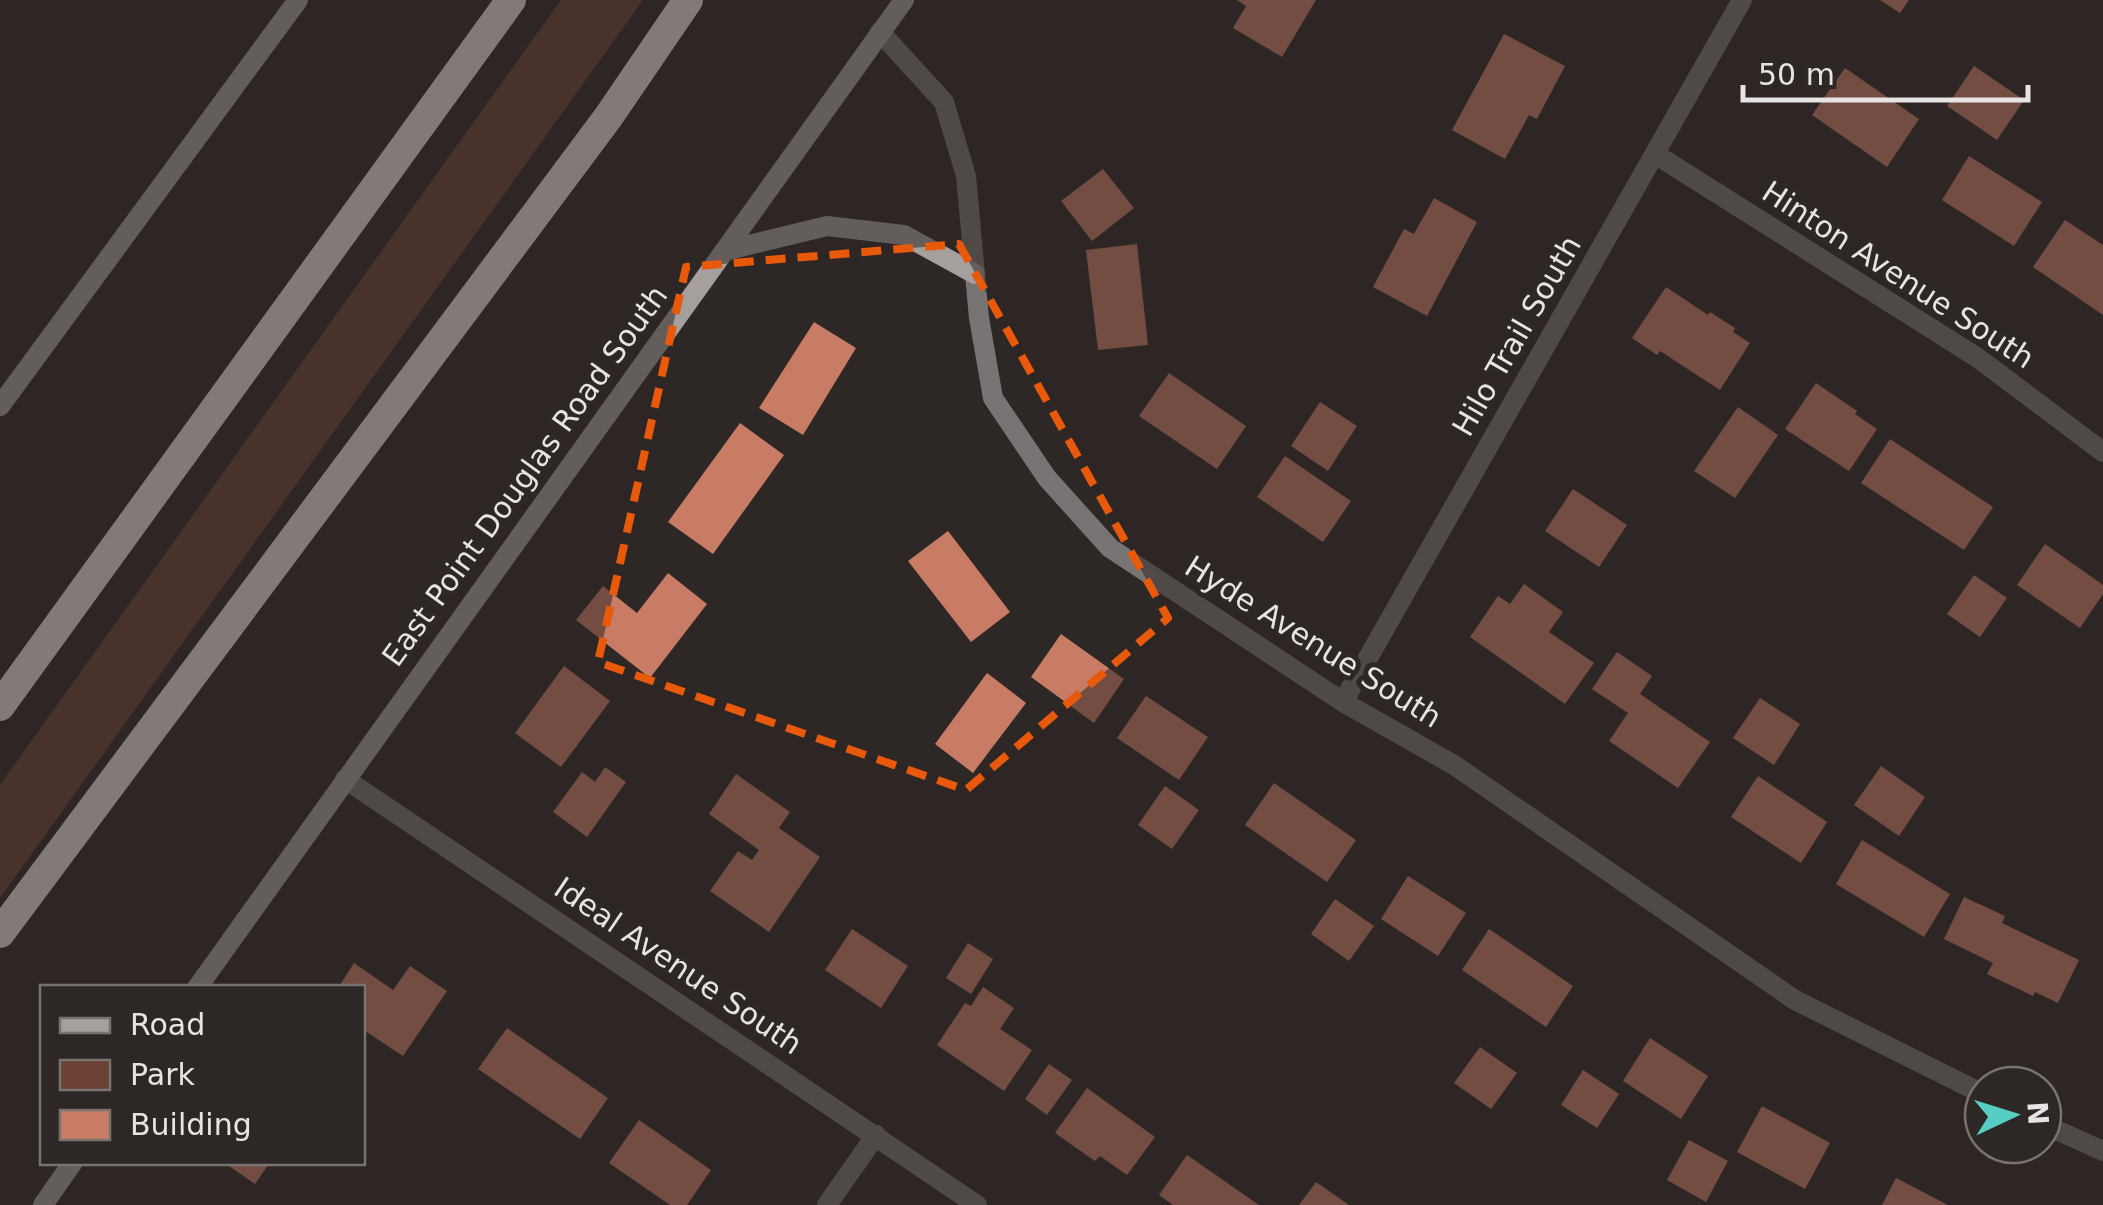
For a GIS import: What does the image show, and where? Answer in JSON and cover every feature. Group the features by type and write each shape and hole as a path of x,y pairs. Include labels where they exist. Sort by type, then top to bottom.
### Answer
{"highway":[{"path":"0,706 510,0"},
{"path":"0,934 609,116 688,0"}],"street":[{"path":"0,406 298,0"},
{"name":"East Point Douglas Road South","path":"199,985 904,0"},
{"name":"Hilo Trail South","path":"1343,702 1742,0"},
{"name":"Hyde Avenue South","path":"880,32 944,102 966,176 985,363 993,398 1047,478 1110,548 1343,702 1454,765 1795,1000 1963,1084"},
{"name":"Hinton Avenue South","path":"1655,154 1978,358 2103,452"},
{"path":"724,251 827,226 904,235 975,274"},
{"name":"Ideal Avenue South","path":"345,779 977,1205"},
{"path":"2063,1133 2103,1151"},
{"path":"827,1205 876,1135"},
{"path":"43,1205 72,1165"}],"highlighted area":[{"path":"959,244 1168,618 966,790 598,662 686,267"}],"green space":[{"path":"561,0 643,0 0,898 0,785"}],"building":[{"path":"1237,0 1316,0 1282,57 1233,28 1246,6"},
{"path":"1880,0 1909,0 1900,13"},
{"path":"1504,34 1565,66 1537,119 1529,115 1505,159 1452,130"},
{"path":"1974,66 2024,100 1997,140 1947,106"},
{"path":"1845,68 1919,119 1887,167 1812,115"},
{"path":"1969,156 2042,202 2014,246 1942,200"},
{"path":"1103,169 1134,208 1092,241 1061,201"},
{"path":"1434,198 1477,222 1427,316 1373,287 1404,229 1414,234"},
{"path":"2065,220 2103,245 2103,315 2033,267"},
{"path":"1137,244 1148,345 1098,350 1086,250"},
{"path":"1666,287 1735,328 1733,332 1750,343 1720,390 1660,351 1657,355 1632,338"},
{"path":"814,322 856,348 803,435 759,408"},
{"path":"1169,373 1246,426 1217,469 1139,416"},
{"path":"1816,383 1877,429 1849,471 1785,429"},
{"path":"1320,402 1357,426 1328,471 1291,446"},
{"path":"1738,407 1778,435 1735,498 1694,471"},
{"path":"740,423 784,455 713,554 668,522"},
{"path":"1890,439 1993,507 1964,550 1861,483"},
{"path":"1285,456 1351,501 1323,542 1257,497"},
{"path":"1573,489 1627,525 1599,567 1545,531"},
{"path":"948,531 1010,612 971,642 908,561"},
{"path":"2045,544 2103,585 2103,594 2080,628 2017,585"},
{"path":"668,573 707,604 650,678 576,620 603,586 637,613"},
{"path":"1974,575 2007,598 1980,637 1947,614"},
{"path":"1524,584 1563,612 1549,632 1594,663 1565,704 1470,637 1498,596 1510,604"},
{"path":"1061,634 1124,679 1094,723 1031,677"},
{"path":"1617,652 1652,676 1640,694 1710,742 1678,788 1609,741 1628,713 1592,689"},
{"path":"564,666 610,701 561,767 515,733"},
{"path":"987,673 1026,703 973,773 935,744"},
{"path":"1146,696 1208,737 1179,780 1117,738"},
{"path":"1760,698 1800,724 1774,765 1733,738"},
{"path":"1881,766 1925,797 1899,836 1854,805"},
{"path":"605,767 626,782 587,837 553,812 582,772 595,782"},
{"path":"736,774 790,812 779,828 820,857 769,932 710,891 738,851 752,860 759,850 709,814"},
{"path":"1758,776 1827,822 1801,863 1731,817"},
{"path":"1274,783 1356,840 1327,882 1245,825"},
{"path":"1165,786 1199,810 1172,849 1138,825"},
{"path":"1862,840 1950,894 1924,937 1836,884"},
{"path":"1408,876 1466,913 1438,956 1381,919"},
{"path":"1964,897 2005,916 2002,923 2079,960 2058,1003 1987,974 1993,963 1944,939"},
{"path":"1335,899 1374,926 1349,961 1311,934"},
{"path":"852,929 908,966 881,1008 825,970"},
{"path":"1489,929 1573,986 1546,1027 1462,970"},
{"path":"968,943 993,959 971,994 946,978"},
{"path":"354,963 393,990 410,966 447,991 403,1056 365,1031 365,985 340,985"},
{"path":"983,987 1014,1008 1000,1029 1032,1050 1004,1091 937,1045 965,1003 971,1006"},
{"path":"507,1028 608,1098 580,1139 478,1069"},
{"path":"1650,1038 1708,1076 1681,1119 1623,1081"},
{"path":"1480,1047 1517,1073 1491,1109 1454,1083"},
{"path":"1049,1064 1072,1080 1047,1115 1025,1099"},
{"path":"1583,1070 1619,1094 1597,1128 1561,1105"},
{"path":"1087,1088 1155,1137 1127,1175 1100,1156 1095,1161 1055,1133"},
{"path":"1762,1106 1830,1143 1805,1189 1737,1152"},
{"path":"639,1120 711,1170 687,1205 670,1205 609,1163"},
{"path":"1689,1140 1728,1161 1706,1202 1667,1180"},
{"path":"1187,1155 1259,1205 1173,1205 1159,1195"},
{"path":"227,1165 268,1165 255,1184"},
{"path":"1896,1178 1948,1205 1882,1205"},
{"path":"1316,1182 1349,1205 1299,1205"}]}
